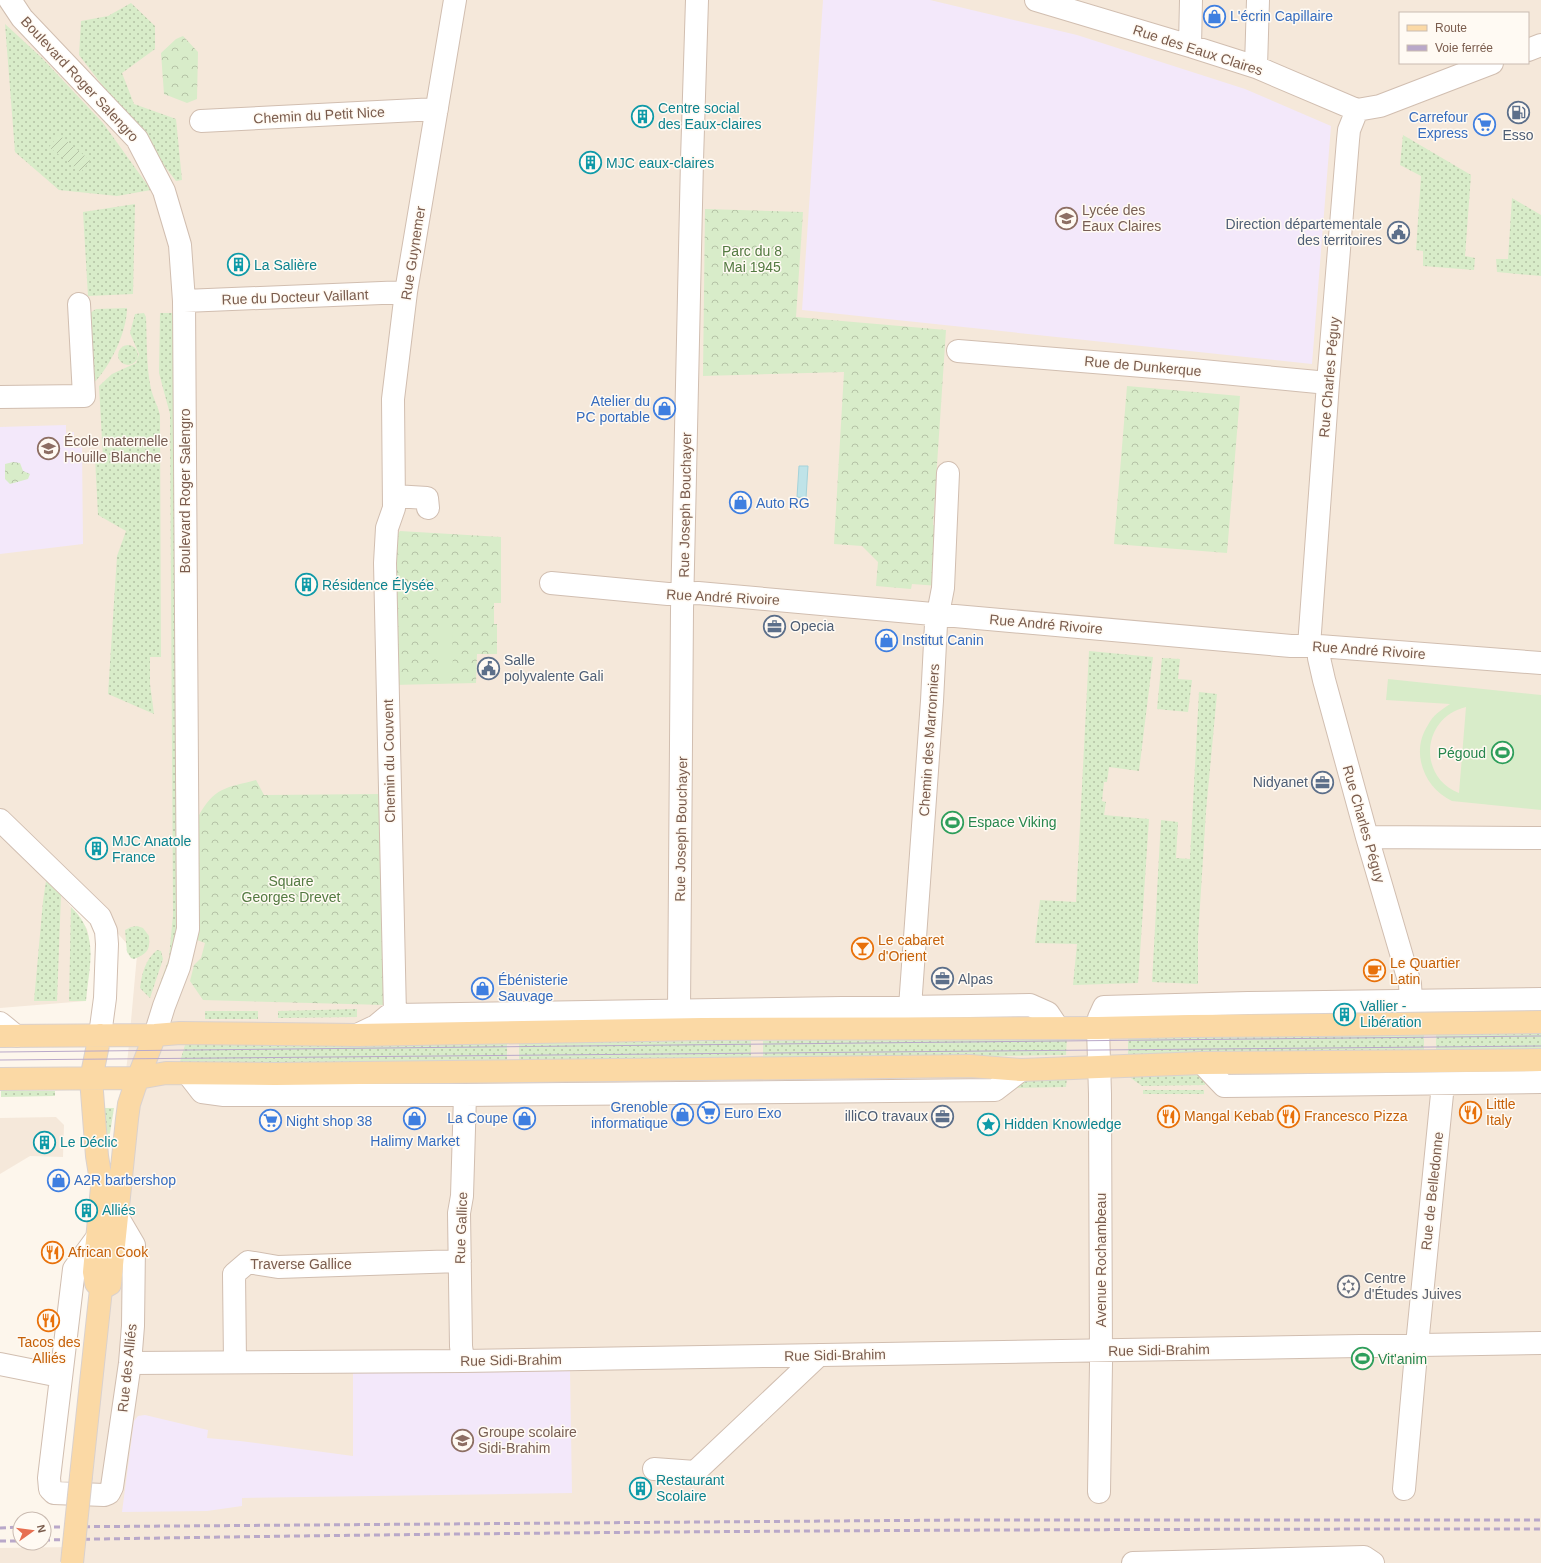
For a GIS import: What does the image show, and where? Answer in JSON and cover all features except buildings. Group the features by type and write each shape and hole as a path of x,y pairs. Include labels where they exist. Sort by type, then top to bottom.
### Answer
{"main road":[{"path":"5,1031 100,1035 357,1035 702,1029 1098,1028 1541,1022"},
{"path":"72,1563 80,1476 101,1289 96,1283 94,1272 99,1234 102,1187 97,1156 91,1079 100,1035"},
{"path":"101,1289 110,1284 129,1104 155,1035"},
{"path":"0,1079 138,1078 166,1073 962,1066 1021,1070 1202,1063 1541,1060"}],"street":[{"name":"Boulevard Roger Salengro","path":"10,0 22,18 137,139 164,191 180,245 184,301 188,929 179,967 155,1035"},
{"name":"Rue Guynemer","path":"394,502 393,399 406,292 455,0"},
{"name":"Rue Joseph Bouchayer","path":"679,1010 683,593 692,160 697,0"},
{"name":"Rue des Eaux Claires","path":"1036,0 1256,67 1357,110"},
{"path":"1190,46 1191,0"},
{"path":"1256,67 1258,0"},
{"path":"1529,50 1541,45"},
{"path":"1357,110 1380,106 1489,64"},
{"name":"Chemin du Petit Nice","path":"201,122 437,109"},
{"name":"Rue Charles Péguy","path":"1357,110 1349,130 1328,383 1314,646 1319,658 1366,837 1410,984 1411,1001"},
{"name":"Rue du Docteur Vaillant","path":"184,301 406,292"},
{"path":"0,398 84,396 79,304"},
{"name":"Rue de Dunkerque","path":"958,351 1328,383"},
{"name":"Chemin des Marronniers","path":"910,1007 937,615 942,602 943,588 948,473"},
{"path":"394,502 427,498 428,508"},
{"name":"Chemin du Couvent","path":"394,502 387,528 385,564 395,1015"},
{"name":"Rue André Rivoire","path":"551,583 668,594 698,593 1291,646 1314,646 1541,663"},
{"path":"0,820 100,917 106,932 107,944 105,1002 100,1035"},
{"path":"1366,837 1541,838"},
{"path":"1166,1006 1541,999"},
{"path":"357,1035 376,1026 388,1016 395,1015 1030,1005 1048,1013 1058,1028"},
{"path":"1166,1006 1189,1026"},
{"name":"Avenue Rochambeau","path":"1099,1492 1101,1351 1099,1018 1104,1007 1166,1006"},
{"path":"1202,1063 1224,1086 1541,1082"},
{"path":"188,1074 202,1092 224,1096 465,1095 995,1090 1021,1070"},
{"name":"Rue de Belledonne","path":"1404,1490 1443,1084"},
{"name":"Rue Gallice","path":"463,1361 461,1346 459,1213 462,1196 465,1095"},
{"name":"Rue des Alliés","path":"99,1234 74,1269 49,1478 50,1489 54,1493 104,1496 109,1493 112,1487 130,1363 134,1245 117,1216"},
{"name":"Traverse Gallice","path":"235,1362 234,1274 248,1262 278,1267 460,1261"},
{"name":"Rue Sidi-Brahim","path":"130,1363 463,1361 1541,1343"},
{"path":"654,1469 695,1472 819,1355"},
{"path":"0,1364 60,1376"},
{"path":"1133,1563 1364,1557 1373,1563"}],"shaded area":[{"path":"0,0 1541,0 1541,1563 0,1563 0,1548 12,1548 12,1551 52,1551 52,1547 71,1547 77,1475 128,1054 137,955 102,916 0,825"},
{"name":"Lycée des Eaux Claires","path":"823,0 930,0 1077,35 1245,89 1331,126 1312,364 802,310"},
{"path":"66,425 66,433 74,432 74,448 82,447 83,544 0,554 0,427"},
{"path":"0,837 61,895 87,929 90,946 86,1001 0,1008"},
{"path":"56,1117 64,1125 63,1157 30,1156 0,1174 0,1118"},
{"name":"Groupe scolaire Sidi-Brahim","path":"570,1369 572,1493 242,1498 242,1506 207,1511 122,1512 134,1421 138,1416 145,1415 208,1430 207,1438 353,1456 353,1372"}],"green space":[{"path":"131,3 155,26 155,49 122,73 134,104 176,119 182,180 176,181 79,55 81,21 108,16"},
{"path":"5,24 42,58 103,123 151,190 117,196 59,190 15,152"},
{"path":"183,36 198,52 197,99 187,103 164,94 161,53 176,39"},
{"path":"59,135 90,160 81,172 49,147"},
{"path":"1403,135 1471,175 1465,256 1475,258 1474,270 1423,266 1423,251 1416,250 1421,176 1400,165"},
{"path":"1512,198 1541,215 1541,276 1497,272 1496,259 1508,259"},
{"path":"135,204 133,294 88,296 83,212"},
{"name":"Parc du 8 Mai 1945","path":"705,209 803,212 796,317 946,330 933,525 943,526 939,586 912,584 911,589 876,586 878,562 862,546 834,544 844,372 703,376"},
{"path":"127,308 121,338 111,359 93,384 90,313 96,309"},
{"path":"144,313 146,317 149,381 160,415 161,657 150,657 150,684 154,714 108,694 117,556 126,531 98,515 95,458 103,458 99,386 112,374 136,363 139,354 130,333 135,314"},
{"path":"160,313 174,313 177,927 175,946 157,1001 154,1000 169,958 173,915 170,414 159,373"},
{"path":"128,345 135,348 138,355 135,362 128,365 121,362 118,355 121,348"},
{"path":"1127,386 1240,396 1227,553 1114,544"},
{"path":"13,462 20,463 23,471 30,474 28,479 10,484 5,479 5,464"},
{"path":"400,531 501,537 501,603 494,603 494,624 497,624 497,654 477,654 476,683 393,685 396,536"},
{"path":"438,624 452,624 453,673 438,673"},
{"path":"1089,651 1153,657 1139,771 1109,767 1107,782 1104,782 1102,801 1106,802 1104,815 1149,819 1138,983 1073,985 1077,944 1035,943 1040,900 1076,902"},
{"path":"1162,658 1180,659 1178,679 1192,680 1188,712 1157,709"},
{"path":"1388,679 1541,695 1541,810 1452,801 1442,795 1427,778 1420,757 1420,746 1423,735 1432,718 1450,704 1386,700","holes":["1466,707 1459,793 1445,785 1436,774 1431,761 1430,748 1433,734 1440,722 1451,713"]},
{"path":"1199,692 1217,694 1206,811 1198,937 1198,984 1152,982 1161,820 1178,822 1176,858 1190,859"},
{"name":"Square Georges Drevet","path":"256,780 264,795 382,794 385,1005 203,1000 190,981 194,965 201,958 205,943 197,940 198,817 215,794 229,787"},
{"path":"46,881 61,895 57,1001 34,1001 43,901"},
{"path":"71,907 80,917 86,928 89,939 90,963 86,1001 69,1001"},
{"path":"137,926 143,928 149,936 149,945 145,953 134,959 131,958 127,952 125,930"},
{"path":"157,950 161,951 163,959 150,998 140,988 147,962"},
{"path":"357,1009 357,1017 278,1018 278,1011"},
{"path":"205,1011 258,1011 258,1019 205,1019"},
{"path":"1541,1031 1541,1050 1436,1051 1436,1032"},
{"path":"1424,1033 1424,1051 1128,1054 1128,1036"},
{"path":"1067,1036 1066,1055 763,1059 763,1041"},
{"path":"751,1041 751,1059 519,1061 519,1042"},
{"path":"507,1043 507,1061 179,1065 185,1045"},
{"path":"1147,1069 1205,1075 1205,1085 1142,1086 1128,1076"},
{"path":"1067,1078 1066,1087 1009,1088 1016,1079"},
{"path":"1143,1090 1204,1090 1204,1094 1143,1094"},
{"path":"1,1091 55,1091 55,1096 1,1097"},
{"path":"101,1108 114,1108 110,1133 107,1135 103,1133"}],"water":[{"path":"799,466 808,466 806,498 797,497"}],"tram line":[{"path":"0,1052 1541,1036"},
{"path":"0,1060 1541,1046"}],"railway":[{"path":"52,1527 964,1520 1541,1520"},
{"path":"0,1528 12,1527"},
{"path":"52,1540 418,1534 792,1531 1541,1529"},
{"path":"0,1541 12,1541"}],"place":[{"name":"L'écrin Capillaire","path":"1214,16"},
{"name":"Esso","path":"1518,113"},
{"name":"Centre social des Eaux-claires","path":"642,116"},
{"name":"Carrefour Express","path":"1484,125"},
{"name":"MJC eaux-claires","path":"590,163"},
{"name":"Lycée des Eaux Claires","path":"1066,218"},
{"name":"Direction départementale des territoires","path":"1398,232"},
{"name":"La Salière","path":"238,265"},
{"name":"Atelier du PC portable","path":"665,409"},
{"name":"École maternelle Houille Blanche","path":"49,449"},
{"name":"Auto RG","path":"740,503"},
{"name":"Résidence Élysée","path":"307,585"},
{"name":"Opecia","path":"774,626"},
{"name":"Institut Canin","path":"886,640"},
{"name":"Salle polyvalente Gali","path":"488,668"},
{"name":"Pégoud","path":"1502,753"},
{"name":"Nidyanet","path":"1323,782"},
{"name":"Espace Viking","path":"953,822"},
{"name":"MJC Anatole France","path":"96,849"},
{"name":"Le cabaret d'Orient","path":"862,948"},
{"name":"Le Quartier Latin","path":"1375,971"},
{"name":"Alpas","path":"943,979"},
{"name":"Ébénisterie Sauvage","path":"482,988"},
{"name":"Vallier - Libération","path":"1345,1014"},
{"name":"Little Italy","path":"1471,1112"},
{"name":"Euro Exo","path":"708,1113"},
{"name":"Grenoble informatique","path":"683,1115"},
{"name":"illiCO travaux","path":"943,1116"},
{"name":"Mangal Kebab","path":"1168,1116"},
{"name":"Francesco Pizza","path":"1289,1116"},
{"name":"La Coupe","path":"524,1118"},
{"name":"Halimy Market","path":"415,1119"},
{"name":"Night shop 38","path":"271,1121"},
{"name":"Hidden Knowledge","path":"989,1124"},
{"name":"Le Déclic","path":"44,1142"},
{"name":"A2R barbershop","path":"59,1180"},
{"name":"Alliés","path":"87,1210"},
{"name":"African Cook","path":"52,1252"},
{"name":"Centre d'Études Juives","path":"1349,1286"},
{"name":"Tacos des Alliés","path":"49,1320"},
{"name":"Vit'anim","path":"1362,1359"},
{"name":"Groupe scolaire Sidi-Brahim","path":"462,1440"},
{"name":"Restaurant Scolaire","path":"641,1488"}]}
